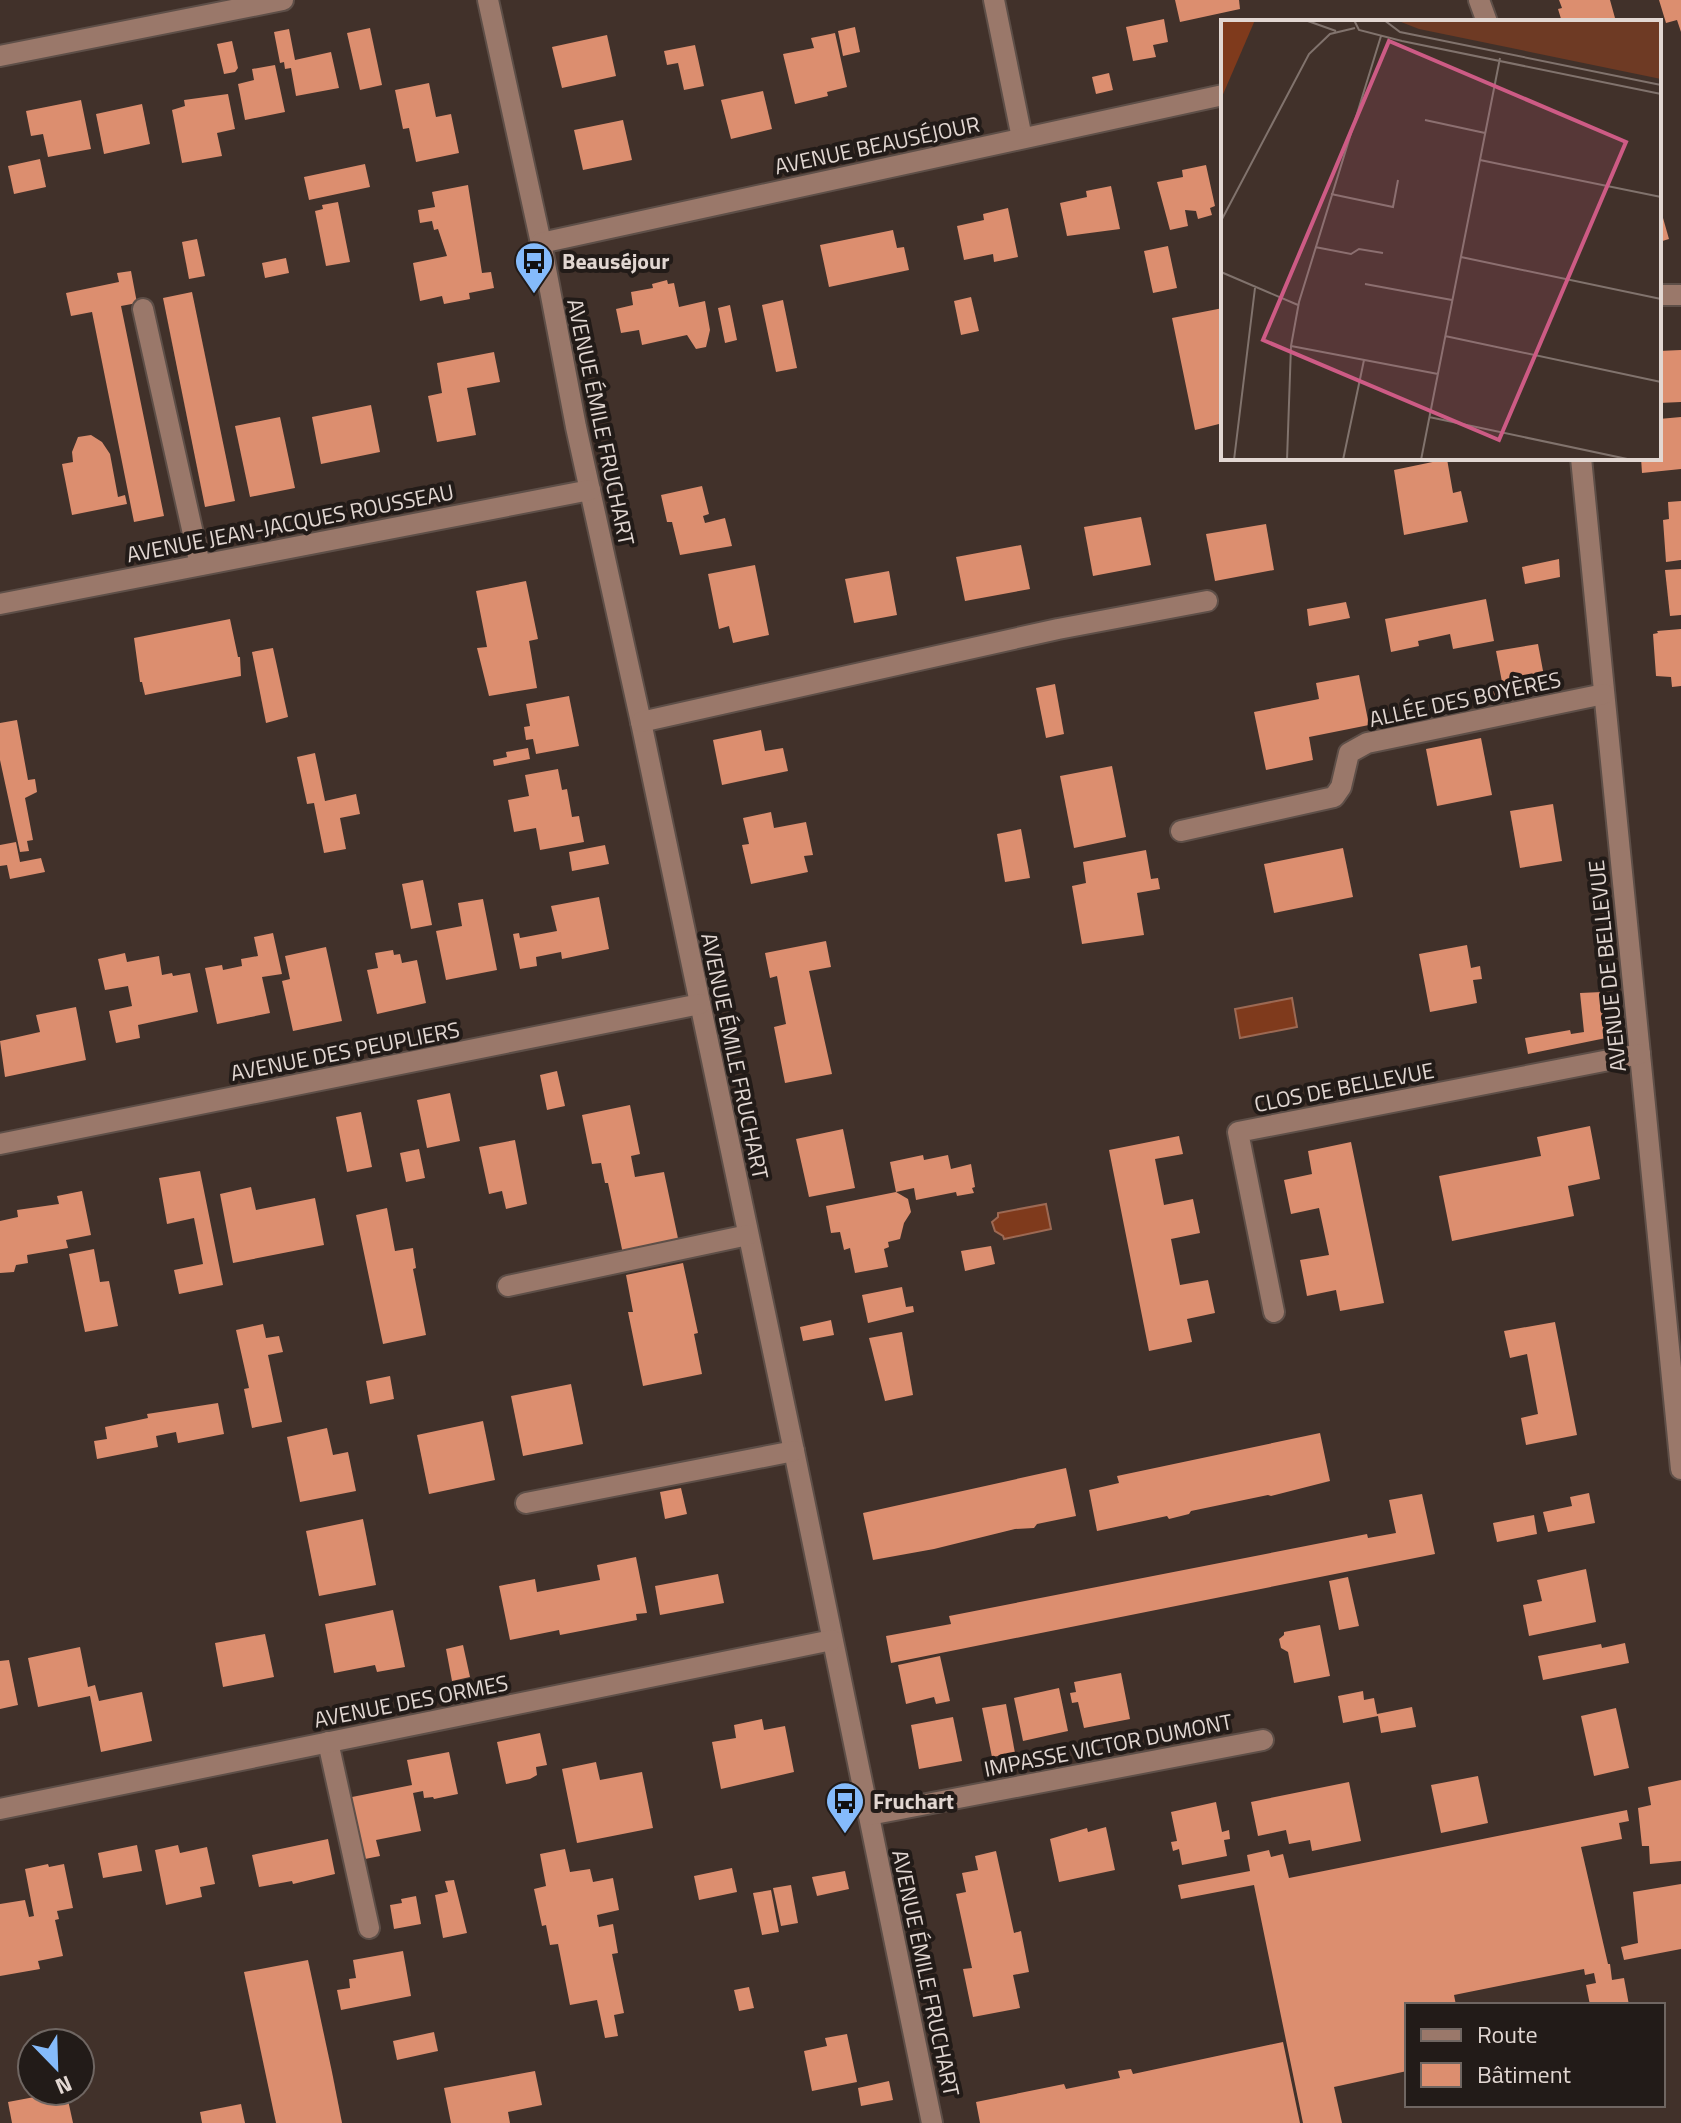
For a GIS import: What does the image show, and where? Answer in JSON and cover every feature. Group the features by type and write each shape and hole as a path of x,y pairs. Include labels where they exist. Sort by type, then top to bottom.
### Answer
{"street":[{"path":"0,56 283,0"},
{"name":"AVENUE ÉMILE FRUCHART","path":"488,0 794,1451 932,2123"},
{"path":"994,0 1022,138"},
{"path":"1479,0 1486,20"},
{"name":"AVENUE BEAUSÉJOUR","path":"541,243 1221,95"},
{"path":"143,309 200,565"},
{"name":"AVENUE DE BELLEVUE","path":"1581,460 1681,1469"},
{"name":"AVENUE JEAN-JACQUES ROUSSEAU","path":"0,604 590,490"},
{"path":"641,722 1058,629 1207,601"},
{"name":"ALLÉE DES BOYÈRES","path":"1181,831 1334,797 1341,787 1349,753 1367,743 1604,694"},
{"name":"AVENUE DES PEUPLIERS","path":"0,1144 700,1004"},
{"name":"CLOS DE BELLEVUE","path":"1274,1312 1238,1132 1640,1054"},
{"path":"508,1286 748,1235"},
{"path":"526,1503 794,1451"},
{"name":"AVENUE DES ORMES","path":"0,1809 832,1640"},
{"name":"IMPASSE VICTOR DUMONT","path":"869,1815 1263,1740"},
{"path":"328,1742 369,1928"}],"shaded area":[{"path":"1292,998 1297,1027 1240,1038 1235,1009"},
{"path":"1046,1204 1051,1229 1004,1239 995,1231 992,1222 998,1213"}],"building":[{"path":"1175,0 1239,0 1240,9 1180,22"},
{"path":"1559,0 1610,0 1615,18 1561,20 1558,9 1562,8"},
{"path":"1659,0 1681,0 1681,32 1677,20 1666,23"},
{"path":"1164,19 1168,42 1153,45 1156,57 1133,61 1126,27"},
{"path":"855,27 860,52 843,56 838,31"},
{"path":"370,28 382,85 360,90 347,33"},
{"path":"289,29 295,60 331,52 339,88 296,96 291,68 285,69 284,62 280,63 274,32"},
{"path":"835,33 847,87 827,92 828,96 795,104 783,54 814,48 811,38"},
{"path":"607,35 616,76 562,88 552,47"},
{"path":"232,41 238,68 235,72 224,74 217,44"},
{"path":"695,45 704,86 684,90 678,63 667,65 664,51"},
{"path":"275,65 285,112 245,120 238,84 254,80 252,69"},
{"path":"1109,73 1113,90 1096,94 1092,77"},
{"path":"429,83 436,117 451,114 459,153 416,162 409,128 403,129 395,90"},
{"path":"763,91 772,129 731,139 721,100"},
{"path":"228,94 235,129 217,133 222,156 182,163 172,110 185,106 184,100"},
{"path":"81,100 91,149 48,157 43,134 31,136 26,111"},
{"path":"142,104 150,144 104,154 96,114"},
{"path":"623,120 632,160 583,170 574,130"},
{"path":"40,159 46,187 14,194 8,166"},
{"path":"365,164 370,187 309,200 304,177"},
{"path":"1206,165 1215,206 1210,208 1212,215 1198,219 1196,211 1185,210 1188,226 1170,230 1157,182 1183,177 1182,170"},
{"path":"468,185 482,273 491,272 494,288 469,293 470,299 444,304 442,296 420,301 413,263 447,256 438,229 434,230 432,221 420,223 418,210 435,207 432,192"},
{"path":"1111,186 1120,229 1067,236 1060,203 1087,197 1086,191"},
{"path":"338,202 350,262 326,266 315,211 323,209 322,205"},
{"path":"1008,208 1018,257 994,262 993,254 964,260 957,226 984,220 983,214"},
{"path":"1661,211 1669,239 1661,241"},
{"path":"893,230 897,248 904,247 909,270 829,287 820,245"},
{"path":"197,239 205,276 189,279 182,242"},
{"path":"1168,246 1177,288 1153,293 1144,251"},
{"path":"286,258 289,273 265,278 262,263"},
{"path":"131,271 137,303 121,306 164,516 134,522 92,312 71,316 66,293 119,282 117,273"},
{"path":"667,280 668,284 674,283 679,307 705,301 710,330 706,347 696,349 687,335 642,345 639,330 621,333 616,309 633,305 631,292 653,288 652,284"},
{"path":"192,292 235,501 205,507 163,298"},
{"path":"971,297 979,331 961,335 954,301"},
{"path":"783,300 797,368 776,372 762,305"},
{"path":"730,305 737,340 725,343 718,308"},
{"path":"1221,308 1221,431 1219,424 1195,430 1172,318"},
{"path":"1681,350 1681,402 1661,403 1661,351"},
{"path":"494,352 500,382 467,388 476,435 437,442 428,396 442,393 437,363"},
{"path":"371,405 380,452 321,464 312,417"},
{"path":"280,417 295,488 250,497 235,426"},
{"path":"1681,417 1681,469 1642,473 1641,460 1661,460 1661,419"},
{"path":"91,435 102,442 110,454 118,497 125,495 127,504 72,515 62,464 73,462 72,452 78,437"},
{"path":"1447,460 1453,493 1461,491 1468,522 1404,535 1394,470"},
{"path":"702,486 709,514 703,516 705,523 725,518 732,546 680,555 672,522 667,522 661,495"},
{"path":"1681,501 1681,560 1666,562 1663,520 1669,519 1668,502"},
{"path":"1141,517 1151,565 1093,576 1084,527"},
{"path":"1266,524 1274,570 1215,581 1206,534"},
{"path":"1021,545 1030,589 965,601 956,557"},
{"path":"1559,559 1560,577 1525,584 1522,567"},
{"path":"755,565 769,635 733,643 729,626 719,629 708,574"},
{"path":"1681,569 1681,615 1670,616 1665,570"},
{"path":"889,571 897,615 854,623 845,579"},
{"path":"526,581 538,639 529,641 537,688 489,696 477,648 487,647 476,591"},
{"path":"1486,599 1494,641 1453,649 1450,634 1418,641 1419,646 1391,652 1385,619"},
{"path":"1346,602 1350,618 1309,626 1307,609"},
{"path":"230,619 240,657 241,676 145,695 140,682 134,638"},
{"path":"1681,629 1681,686 1672,687 1671,677 1656,676 1653,634"},
{"path":"1538,644 1546,687 1494,698 1492,689 1503,687 1496,651"},
{"path":"273,648 288,717 266,723 252,652"},
{"path":"1359,675 1369,725 1309,737 1313,760 1266,770 1254,712 1319,699 1316,683"},
{"path":"1055,684 1064,734 1046,738 1036,688"},
{"path":"569,696 579,746 536,754 533,739 526,740 524,727 530,726 526,704"},
{"path":"17,720 28,780 35,779 37,792 25,798 33,840 27,841 29,851 20,852 0,760 0,723"},
{"path":"761,730 765,751 783,748 788,771 722,785 713,740"},
{"path":"1481,738 1492,795 1437,806 1426,749"},
{"path":"528,748 530,759 494,766 493,760 507,757 506,752"},
{"path":"315,753 325,801 356,794 360,814 340,818 346,849 324,853 314,803 307,804 297,757"},
{"path":"1112,766 1126,837 1074,848 1060,776"},
{"path":"558,769 562,790 567,789 572,817 579,816 584,842 540,850 536,828 514,832 508,800 529,796 525,775"},
{"path":"1553,804 1562,861 1520,868 1510,811"},
{"path":"771,812 774,828 806,822 813,855 804,856 808,872 751,884 742,845 749,844 743,818"},
{"path":"1021,829 1030,878 1005,882 997,834"},
{"path":"16,842 20,862 41,858 45,872 10,879 7,865 0,866 0,845"},
{"path":"605,845 609,864 572,871 569,852"},
{"path":"1343,848 1353,897 1274,913 1264,864"},
{"path":"1146,850 1151,879 1158,878 1160,889 1137,893 1144,935 1082,944 1072,886 1086,883 1083,862"},
{"path":"423,880 432,925 411,929 402,884"},
{"path":"599,897 609,949 562,959 561,952 536,957 537,966 520,969 513,934 519,933 520,938 557,931 551,906"},
{"path":"483,899 497,970 446,980 436,931 462,926 458,903"},
{"path":"273,933 282,974 262,977 270,1013 217,1024 205,968 222,965 223,970 242,966 241,959 258,956 254,937"},
{"path":"826,941 831,967 809,971 832,1074 785,1083 774,1027 786,1024 777,976 770,978 765,953"},
{"path":"1467,945 1471,968 1480,966 1482,979 1473,980 1477,1003 1430,1012 1419,954"},
{"path":"326,947 342,1021 293,1031 282,981 290,979 285,956"},
{"path":"393,950 394,955 400,954 402,963 417,960 426,1003 377,1014 367,970 378,968 375,953"},
{"path":"125,953 127,962 159,956 162,975 190,973 198,1012 138,1025 140,1038 116,1043 109,1011 132,1006 128,986 105,990 98,959"},
{"path":"1602,992 1606,1038 1528,1054 1525,1038 1570,1030 1571,1034 1584,1032 1580,993"},
{"path":"76,1007 86,1060 5,1077 0,1041 40,1032 36,1015"},
{"path":"557,1071 565,1106 547,1110 540,1075"},
{"path":"450,1093 460,1141 427,1148 417,1100"},
{"path":"630,1105 640,1154 631,1156 635,1177 664,1172 679,1243 623,1254 608,1183 605,1183 601,1163 592,1164 582,1115"},
{"path":"361,1112 372,1167 347,1172 336,1117"},
{"path":"1590,1126 1600,1179 1568,1186 1574,1216 1452,1241 1439,1176 1541,1156 1537,1137"},
{"path":"843,1129 855,1188 809,1197 796,1139"},
{"path":"1179,1136 1183,1154 1155,1159 1164,1205 1193,1199 1200,1233 1171,1239 1180,1285 1208,1280 1215,1313 1187,1319 1192,1342 1149,1351 1109,1150"},
{"path":"515,1140 527,1204 506,1209 502,1191 489,1194 479,1147"},
{"path":"1351,1142 1384,1303 1340,1311 1336,1290 1307,1296 1300,1260 1329,1255 1319,1208 1291,1214 1284,1180 1312,1174 1308,1151"},
{"path":"419,1149 425,1178 406,1182 400,1153"},
{"path":"923,1155 924,1160 948,1155 951,1169 971,1164 974,1193 957,1196 956,1192 916,1200 914,1188 896,1192 890,1162"},
{"path":"200,1171 223,1285 179,1294 174,1270 203,1264 194,1218 167,1224 159,1178"},
{"path":"251,1187 256,1210 315,1198 324,1245 233,1263 220,1194"},
{"path":"82,1191 91,1235 66,1240 68,1248 27,1255 28,1263 16,1265 14,1272 0,1273 0,1221 18,1217 17,1210 59,1204 57,1196"},
{"path":"896,1192 908,1199 911,1212 900,1239 888,1242 889,1247 884,1249 888,1267 855,1273 850,1248 844,1250 840,1232 831,1233 826,1206"},
{"path":"387,1208 395,1251 413,1248 416,1268 413,1269 426,1335 383,1344 356,1215"},
{"path":"991,1246 995,1264 965,1271 961,1251"},
{"path":"94,1249 100,1282 109,1281 118,1326 85,1332 69,1254"},
{"path":"683,1263 698,1333 694,1334 702,1374 643,1386 628,1312 633,1312 626,1275"},
{"path":"902,1287 906,1307 913,1306 914,1312 868,1323 862,1295"},
{"path":"831,1320 834,1335 803,1341 800,1327"},
{"path":"1555,1322 1577,1435 1526,1445 1521,1418 1538,1414 1527,1354 1510,1358 1504,1331"},
{"path":"263,1324 266,1338 279,1336 283,1352 268,1355 282,1422 252,1428 244,1389 249,1388 236,1330"},
{"path":"902,1332 913,1395 885,1401 869,1338"},
{"path":"390,1376 394,1399 370,1404 366,1381"},
{"path":"571,1384 583,1444 523,1456 511,1396"},
{"path":"218,1403 224,1434 178,1443 176,1432 156,1436 158,1447 97,1459 94,1441 107,1439 105,1427 148,1418 147,1414"},
{"path":"483,1421 495,1480 429,1494 417,1435"},
{"path":"327,1428 333,1455 348,1452 356,1491 300,1502 287,1437"},
{"path":"1320,1433 1330,1481 1191,1511 1169,1519 1167,1516 1097,1531 1089,1490 1119,1483 1117,1476"},
{"path":"1066,1468 1076,1516 1037,1524 1034,1528 1015,1529 873,1560 863,1513"},
{"path":"681,1488 687,1514 665,1519 660,1492"},
{"path":"1589,1493 1595,1523 1548,1532 1543,1512 1572,1506 1570,1497"},
{"path":"1422,1494 1435,1554 891,1663 886,1636 951,1624 949,1616 1367,1534 1368,1538 1396,1533 1389,1500"},
{"path":"1534,1515 1537,1534 1497,1542 1493,1523"},
{"path":"363,1519 376,1585 319,1596 306,1531"},
{"path":"636,1557 647,1613 636,1614 637,1620 560,1635 559,1630 510,1640 499,1586 535,1579 537,1592 600,1580 597,1565"},
{"path":"1586,1569 1596,1622 1529,1636 1523,1605 1542,1601 1537,1580"},
{"path":"718,1574 724,1603 660,1615 655,1586"},
{"path":"1348,1577 1359,1626 1339,1630 1329,1581"},
{"path":"393,1610 405,1667 377,1672 375,1665 334,1673 325,1624"},
{"path":"1320,1625 1330,1676 1294,1683 1288,1652 1281,1648 1279,1639 1284,1632"},
{"path":"265,1634 274,1677 223,1687 215,1643"},
{"path":"1625,1643 1629,1663 1543,1680 1538,1656 1601,1644 1602,1648"},
{"path":"463,1645 470,1677 452,1681 446,1649"},
{"path":"80,1647 88,1687 95,1685 99,1701 142,1692 152,1741 101,1752 90,1696 38,1707 28,1658"},
{"path":"940,1656 950,1701 936,1704 934,1697 906,1704 898,1665"},
{"path":"9,1660 18,1705 0,1709 0,1661"},
{"path":"1121,1673 1130,1719 1084,1728 1078,1702 1072,1703 1070,1693 1076,1692 1074,1682"},
{"path":"1059,1688 1068,1731 1023,1741 1014,1698"},
{"path":"1363,1691 1364,1700 1374,1698 1377,1714 1412,1707 1416,1727 1381,1733 1378,1716 1343,1723 1338,1696"},
{"path":"1006,1704 1015,1753 992,1757 982,1708"},
{"path":"1616,1708 1629,1768 1594,1776 1581,1716"},
{"path":"953,1717 962,1761 919,1769 911,1725"},
{"path":"762,1719 764,1730 785,1726 794,1772 721,1789 712,1742 736,1738 734,1725"},
{"path":"540,1733 547,1765 536,1767 537,1775 530,1779 506,1784 497,1742"},
{"path":"449,1752 458,1794 434,1799 424,1798 423,1791 413,1793 421,1831 376,1840 380,1856 360,1860 347,1798 412,1785 407,1760"},
{"path":"596,1762 600,1780 642,1772 653,1828 577,1843 562,1769"},
{"path":"1478,1776 1488,1823 1441,1833 1431,1785"},
{"path":"1681,1780 1681,1861 1650,1864 1649,1846 1642,1846 1638,1808 1651,1805 1648,1787"},
{"path":"1349,1782 1361,1841 1312,1851 1310,1840 1289,1844 1286,1830 1258,1836 1251,1802"},
{"path":"1216,1802 1222,1832 1229,1830 1230,1839 1224,1840 1227,1856 1182,1865 1179,1849 1173,1851 1171,1842 1177,1841 1171,1812"},
{"path":"1627,1810 1629,1821 1619,1823 1622,1839 1581,1847 1612,1980 1624,1978 1629,2003 1590,2003 1586,1985 1596,1983 1594,1973 1585,1975 1584,1969 1454,1995 1456,2003 1405,2003 1405,2071 1334,2087 1342,2123 1303,2123 1254,1885 1181,1899 1178,1885 1250,1871 1247,1855 1269,1850 1271,1857 1283,1854 1289,1878"},
{"path":"1106,1827 1115,1870 1059,1882 1050,1839 1087,1828 1088,1832"},
{"path":"328,1839 335,1874 293,1884 292,1881 259,1887 252,1855"},
{"path":"137,1845 142,1871 103,1878 98,1853"},
{"path":"178,1845 180,1853 207,1847 215,1884 200,1887 202,1897 166,1905 155,1850"},
{"path":"565,1849 570,1872 590,1869 593,1882 613,1878 619,1910 597,1915 599,1927 613,1924 618,1953 612,1954 624,2013 614,2015 618,2036 605,2038 597,2000 570,2005 558,1944 550,1945 546,1925 542,1926 534,1889 546,1886 540,1854"},
{"path":"996,1851 1014,1933 1021,1931 1029,1972 1013,1975 1020,2008 973,2017 963,1969 972,1968 956,1894 966,1892 962,1873 978,1870 975,1856"},
{"path":"48,1864 49,1867 64,1864 73,1908 57,1911 59,1919 55,1920 63,1956 38,1961 40,1969 0,1976 0,1904 25,1900 29,1917 34,1916 25,1869"},
{"path":"732,1868 737,1892 699,1900 694,1876"},
{"path":"845,1871 849,1889 817,1896 812,1877"},
{"path":"454,1880 467,1933 443,1938 435,1895 448,1892 445,1881"},
{"path":"1681,1884 1681,1949 1624,1960 1621,1947 1638,1943 1633,1892"},
{"path":"791,1885 798,1923 781,1926 773,1888"},
{"path":"771,1890 779,1932 762,1935 753,1893"},
{"path":"416,1896 421,1924 394,1929 390,1905"},
{"path":"403,1951 411,1996 341,2010 337,1990 350,1988 349,1979 356,1978 353,1960"},
{"path":"308,1960 342,2123 276,2123 244,1972"},
{"path":"749,1987 754,2008 739,2011 734,1990"},
{"path":"434,2032 438,2051 397,2060 393,2041"},
{"path":"847,2034 857,2082 812,2091 804,2051 827,2046 825,2038"},
{"path":"1283,2042 1300,2123 980,2123 976,2102 1064,2084 1066,2089 1120,2078 1118,2071 1131,2069 1133,2074"},
{"path":"535,2071 542,2105 508,2112 510,2123 451,2123 444,2088"},
{"path":"889,2081 893,2100 861,2106 858,2088"},
{"path":"16,2100 16,2107 70,2107 73,2123 12,2123 8,2102"},
{"path":"241,2104 245,2123 202,2123 200,2112"}],"place":[{"name":"Beauséjour","path":"534,295"},
{"name":"Fruchart","path":"845,1835"}]}
